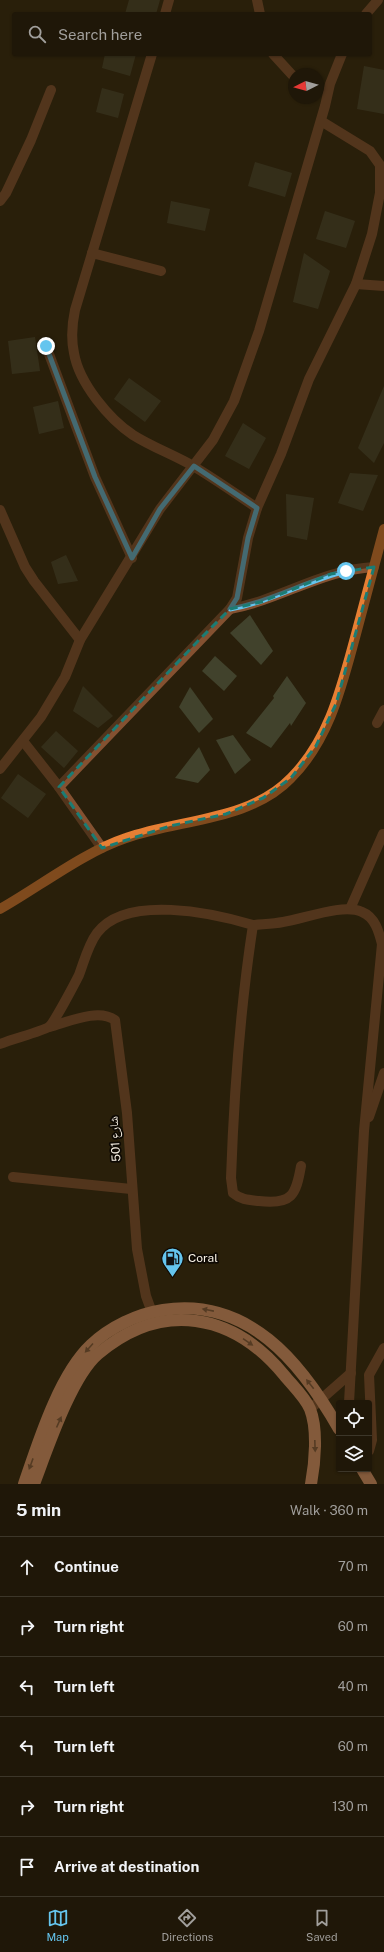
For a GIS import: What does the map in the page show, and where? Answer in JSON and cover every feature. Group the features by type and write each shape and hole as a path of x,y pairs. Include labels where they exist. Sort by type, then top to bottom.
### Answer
{"highway":[{"path":"24,1484 41,1436 65,1380 90,1346 107,1333 126,1322 152,1311 176,1308 202,1308 235,1318 282,1351 297,1367 321,1398 336,1424"},
{"path":"34,1484 51,1439 79,1377 97,1355 134,1331 155,1324 194,1320 209,1322 227,1329 250,1343 273,1362 310,1409 314,1435 315,1461 310,1484"},
{"path":"365,1472 371,1484"}],"main road":[{"path":"0,909 102,848 126,838 226,814 263,798 291,778 316,746 336,704 384,529"}],"street":[{"path":"166,12 169,0"},
{"path":"257,0 260,12"},
{"path":"368,12 378,0"},
{"path":"151,56 74,310 72,329 73,352 77,365 89,388 115,422 136,437 194,466 257,508"},
{"path":"275,56 288,70"},
{"path":"0,769 41,717 65,677 80,640 132,558 160,509 194,466 212,440 234,401 259,331 321,122 330,84 341,56"},
{"path":"0,201 6,193 51,90"},
{"path":"59,787 230,609 237,598 248,538 257,508 309,379 356,284 372,234 380,194 380,165 370,151 321,122"},
{"path":"92,253 161,271"},
{"path":"356,284 384,286"},
{"path":"46,346 95,477 132,558"},
{"path":"0,510 31,576 80,640"},
{"path":"230,609 261,602 295,587 331,574 358,568 374,567"},
{"path":"377,723 384,710"},
{"path":"23,741 59,787 102,848"},
{"path":"350,909 383,834"},
{"path":"0,1044 49,1027 74,987 96,934 105,925 121,916 140,911 190,912 230,918 252,925 282,922 350,909 362,912 371,919 379,931 382,944 364,1131 349,1400"},
{"path":"252,925 235,1067 231,1178 233,1193 243,1199 282,1202 288,1199 296,1190 301,1166"},
{"name":"شارع 501","path":"49,1027 96,1015 104,1015 115,1020 127,1113 131,1189 137,1249 146,1296 155,1324"},
{"path":"364,1131 384,1073"},
{"path":"13,1177 131,1189"},
{"path":"372,1436 369,1375 384,1348"},
{"path":"310,1409 351,1373"}],"highlighted area":[{"path":"374,567 336,704 316,746 291,778 263,798 226,814 170,826 102,848 59,787 199,640 230,609 261,602 331,574"}],"building":[{"path":"129,0 160,0 157,12 126,12"},
{"path":"105,56 135,56 130,76 102,68"},
{"path":"364,66 384,70 384,114 357,109"},
{"path":"102,88 124,94 118,118 96,112"},
{"path":"255,162 292,173 285,197 248,186"},
{"path":"171,201 210,209 205,231 167,223"},
{"path":"325,211 355,221 346,248 316,239"},
{"path":"304,253 330,271 318,309 293,302"},
{"path":"35,337 40,371 12,374 8,341"},
{"path":"129,378 161,401 145,422 114,399"},
{"path":"384,386 384,443 374,463 358,448"},
{"path":"58,401 64,428 39,434 33,407"},
{"path":"243,423 266,438 249,469 225,456"},
{"path":"350,473 378,475 363,511 338,503"},
{"path":"286,494 314,498 307,540 287,536"},
{"path":"66,555 78,581 58,584 51,562"},
{"path":"250,615 273,651 261,665 230,633"},
{"path":"215,656 237,676 224,691 202,671"},
{"path":"287,676 306,703 291,726 290,723 271,748 246,733 274,698 273,696"},
{"path":"83,686 113,716 98,728 73,711"},
{"path":"190,687 213,719 199,733 179,707"},
{"path":"56,731 78,751 64,768 41,747"},
{"path":"233,735 251,760 235,774 216,740"},
{"path":"199,747 210,770 198,783 175,778"},
{"path":"18,774 46,794 28,818 1,798"}],"place":[{"name":"Coral","path":"172,1278"}],"route":[{"path":"46,346 95,477 132,558 160,509 194,466 257,508 248,538 237,598 230,609 252,605 314,580 346,571"}]}
